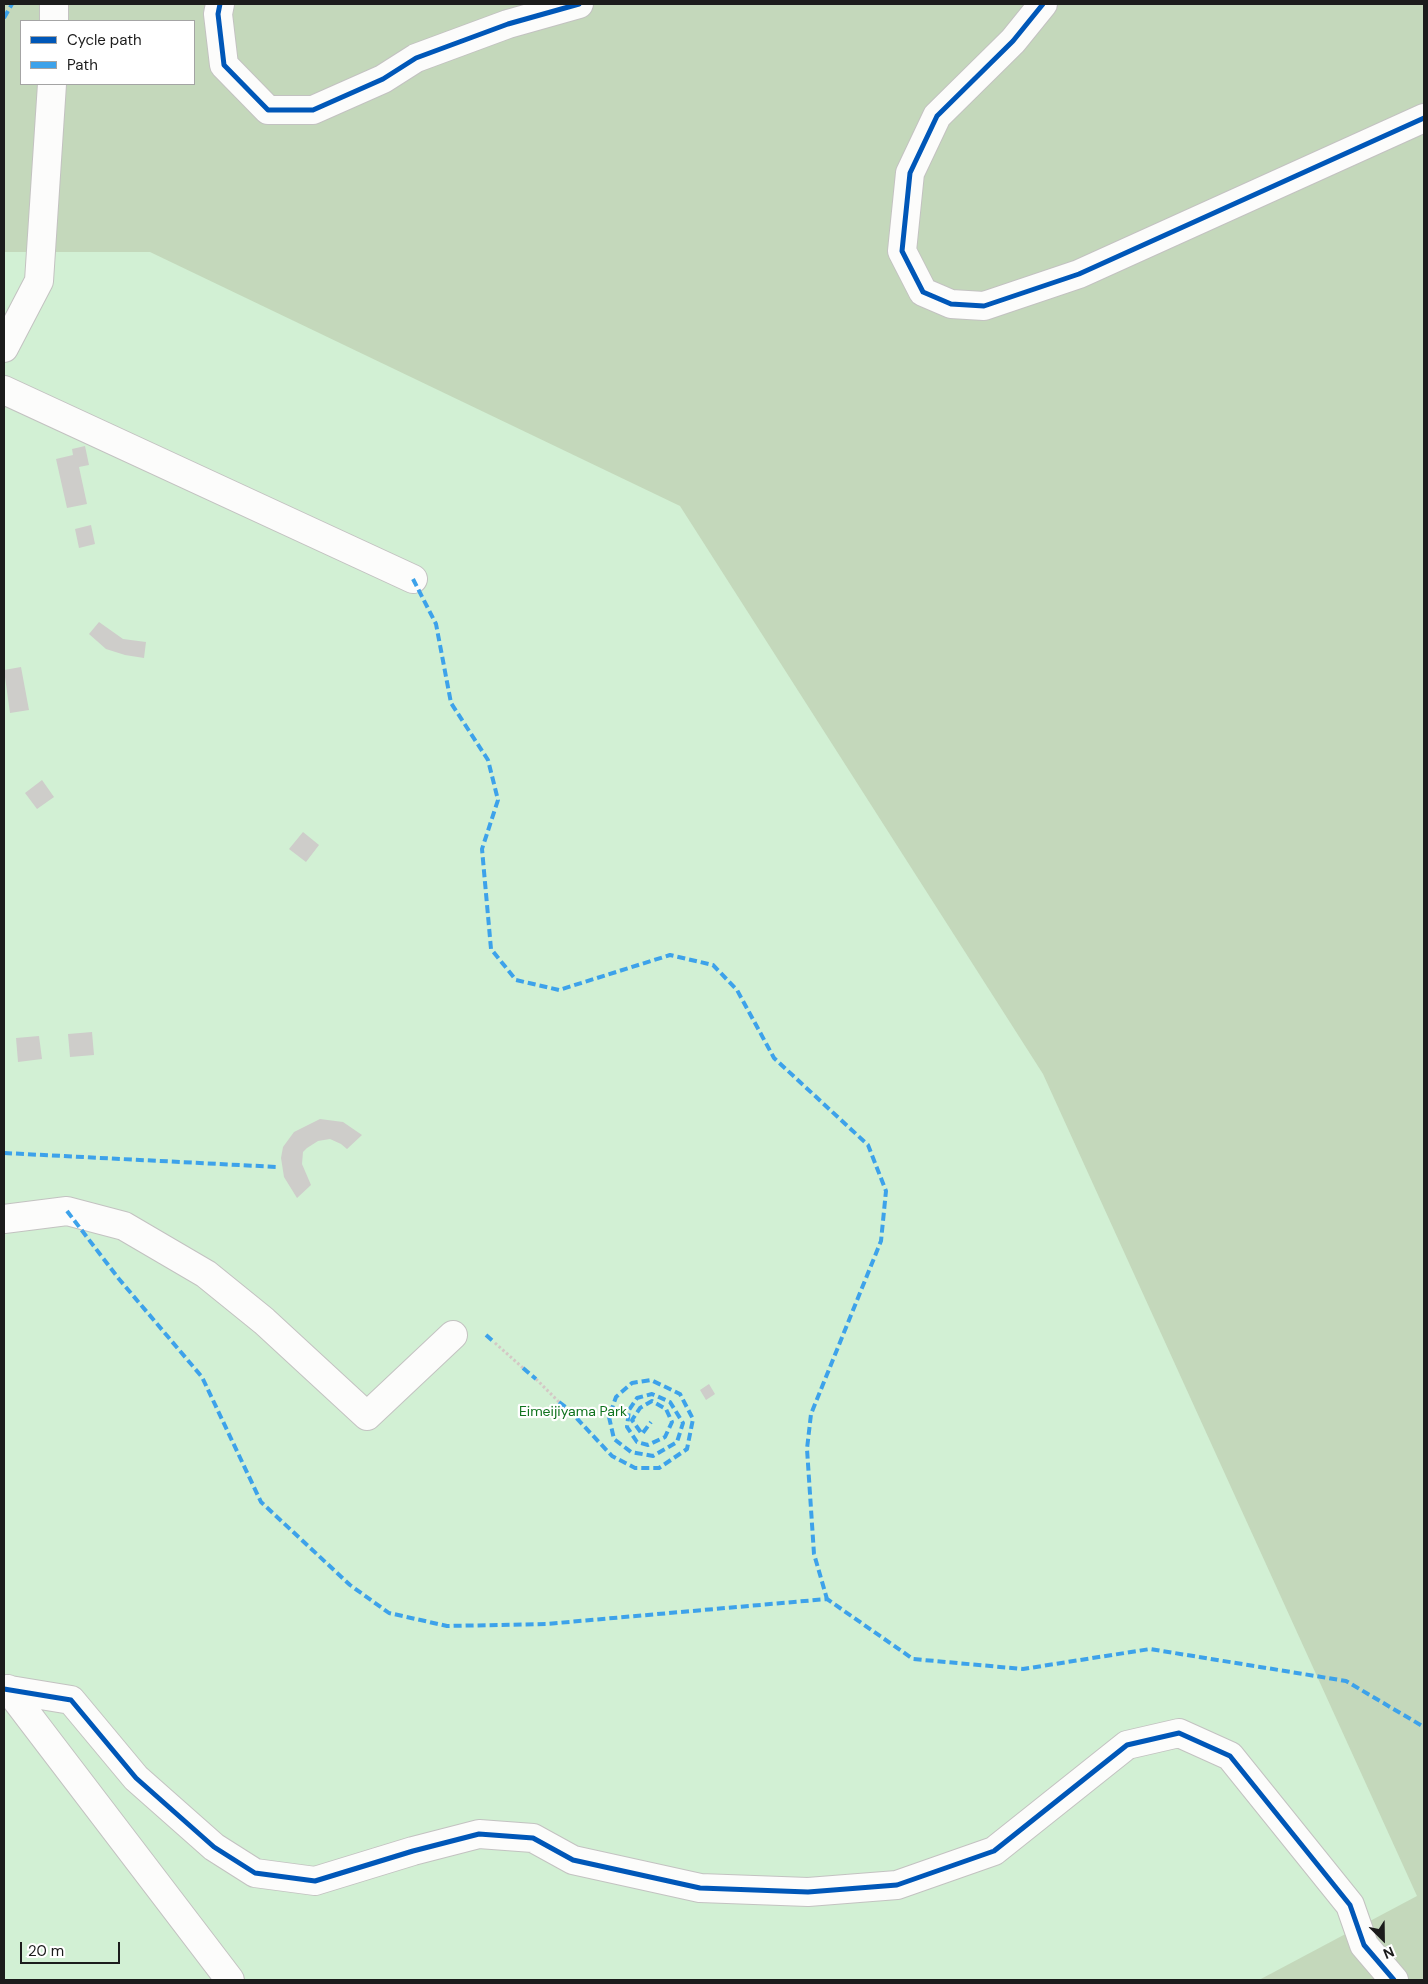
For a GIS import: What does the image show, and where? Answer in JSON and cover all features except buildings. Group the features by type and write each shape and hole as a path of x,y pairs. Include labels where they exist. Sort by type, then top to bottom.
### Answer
{"street":[{"path":"54,4 54,20"},
{"path":"220,4 218,14 224,65 268,110 313,110 383,79 416,58 508,24 579,4"},
{"path":"1043,4 1013,41 937,116 910,173 902,251 923,292 951,304 984,306 1079,274 1424,118"},
{"path":"4,348 39,281 52,85"},
{"path":"4,390 413,579"},
{"path":"4,1219 67,1211 124,1226 206,1274 264,1321 367,1416 453,1335"},
{"path":"6,1689 230,1980"},
{"path":"6,1689 71,1700 136,1778 214,1847 255,1873 315,1881 413,1851 479,1834 533,1838 573,1860 700,1888 808,1892 897,1885 994,1851 1127,1745 1179,1733 1230,1756 1350,1905 1364,1945 1394,1980"}],"path":[{"path":"495,1343 523,1368"},
{"path":"536,1379 559,1402"}],"green space":[{"name":"Eimeijiyama Park","path":"4,4 1424,4 1424,1980 4,1980"},
{"name":"Eimeijiyama Park","path":"4,252 150,252 680,506 1043,1074 1417,1896 1259,1980 4,1980"}],"marked path":[{"path":"4,18 12,4"},
{"path":"413,579 436,624 451,703 488,760 498,800 482,849 491,949 516,980 559,990 670,955 713,965 737,990 774,1058 868,1145 886,1191 881,1241 811,1414 807,1449 814,1554 827,1599"},
{"path":"4,1153 278,1167"},
{"path":"67,1211 119,1279 202,1377 261,1502 350,1585 389,1613 447,1626 546,1624 827,1599 913,1659 1023,1669 1150,1649 1346,1681 1424,1727"},
{"path":"486,1335 495,1343"},
{"path":"523,1368 536,1379"},
{"path":"559,1402 568,1409 612,1456 635,1468 659,1468 687,1449 693,1419 680,1394 651,1380 632,1383 616,1397 609,1417 614,1439 631,1452 653,1456 677,1442 683,1423 670,1402 652,1394 637,1398 629,1410 627,1427 637,1442 648,1445 665,1437 672,1422 666,1409 652,1401 640,1408 632,1420 642,1434 651,1422"}],"cycle path":[{"path":"220,4 218,14 224,65 268,110 313,110 383,79 416,58 508,24 579,4"},
{"path":"1043,4 1013,41 937,116 910,173 902,251 923,292 951,304 984,306 1079,274 1424,118"},
{"path":"4,1689 71,1700 136,1778 214,1847 255,1873 315,1881 413,1851 479,1834 533,1838 573,1860 700,1888 808,1892 897,1885 994,1851 1127,1745 1179,1733 1230,1756 1350,1905 1364,1945 1394,1980"}]}
